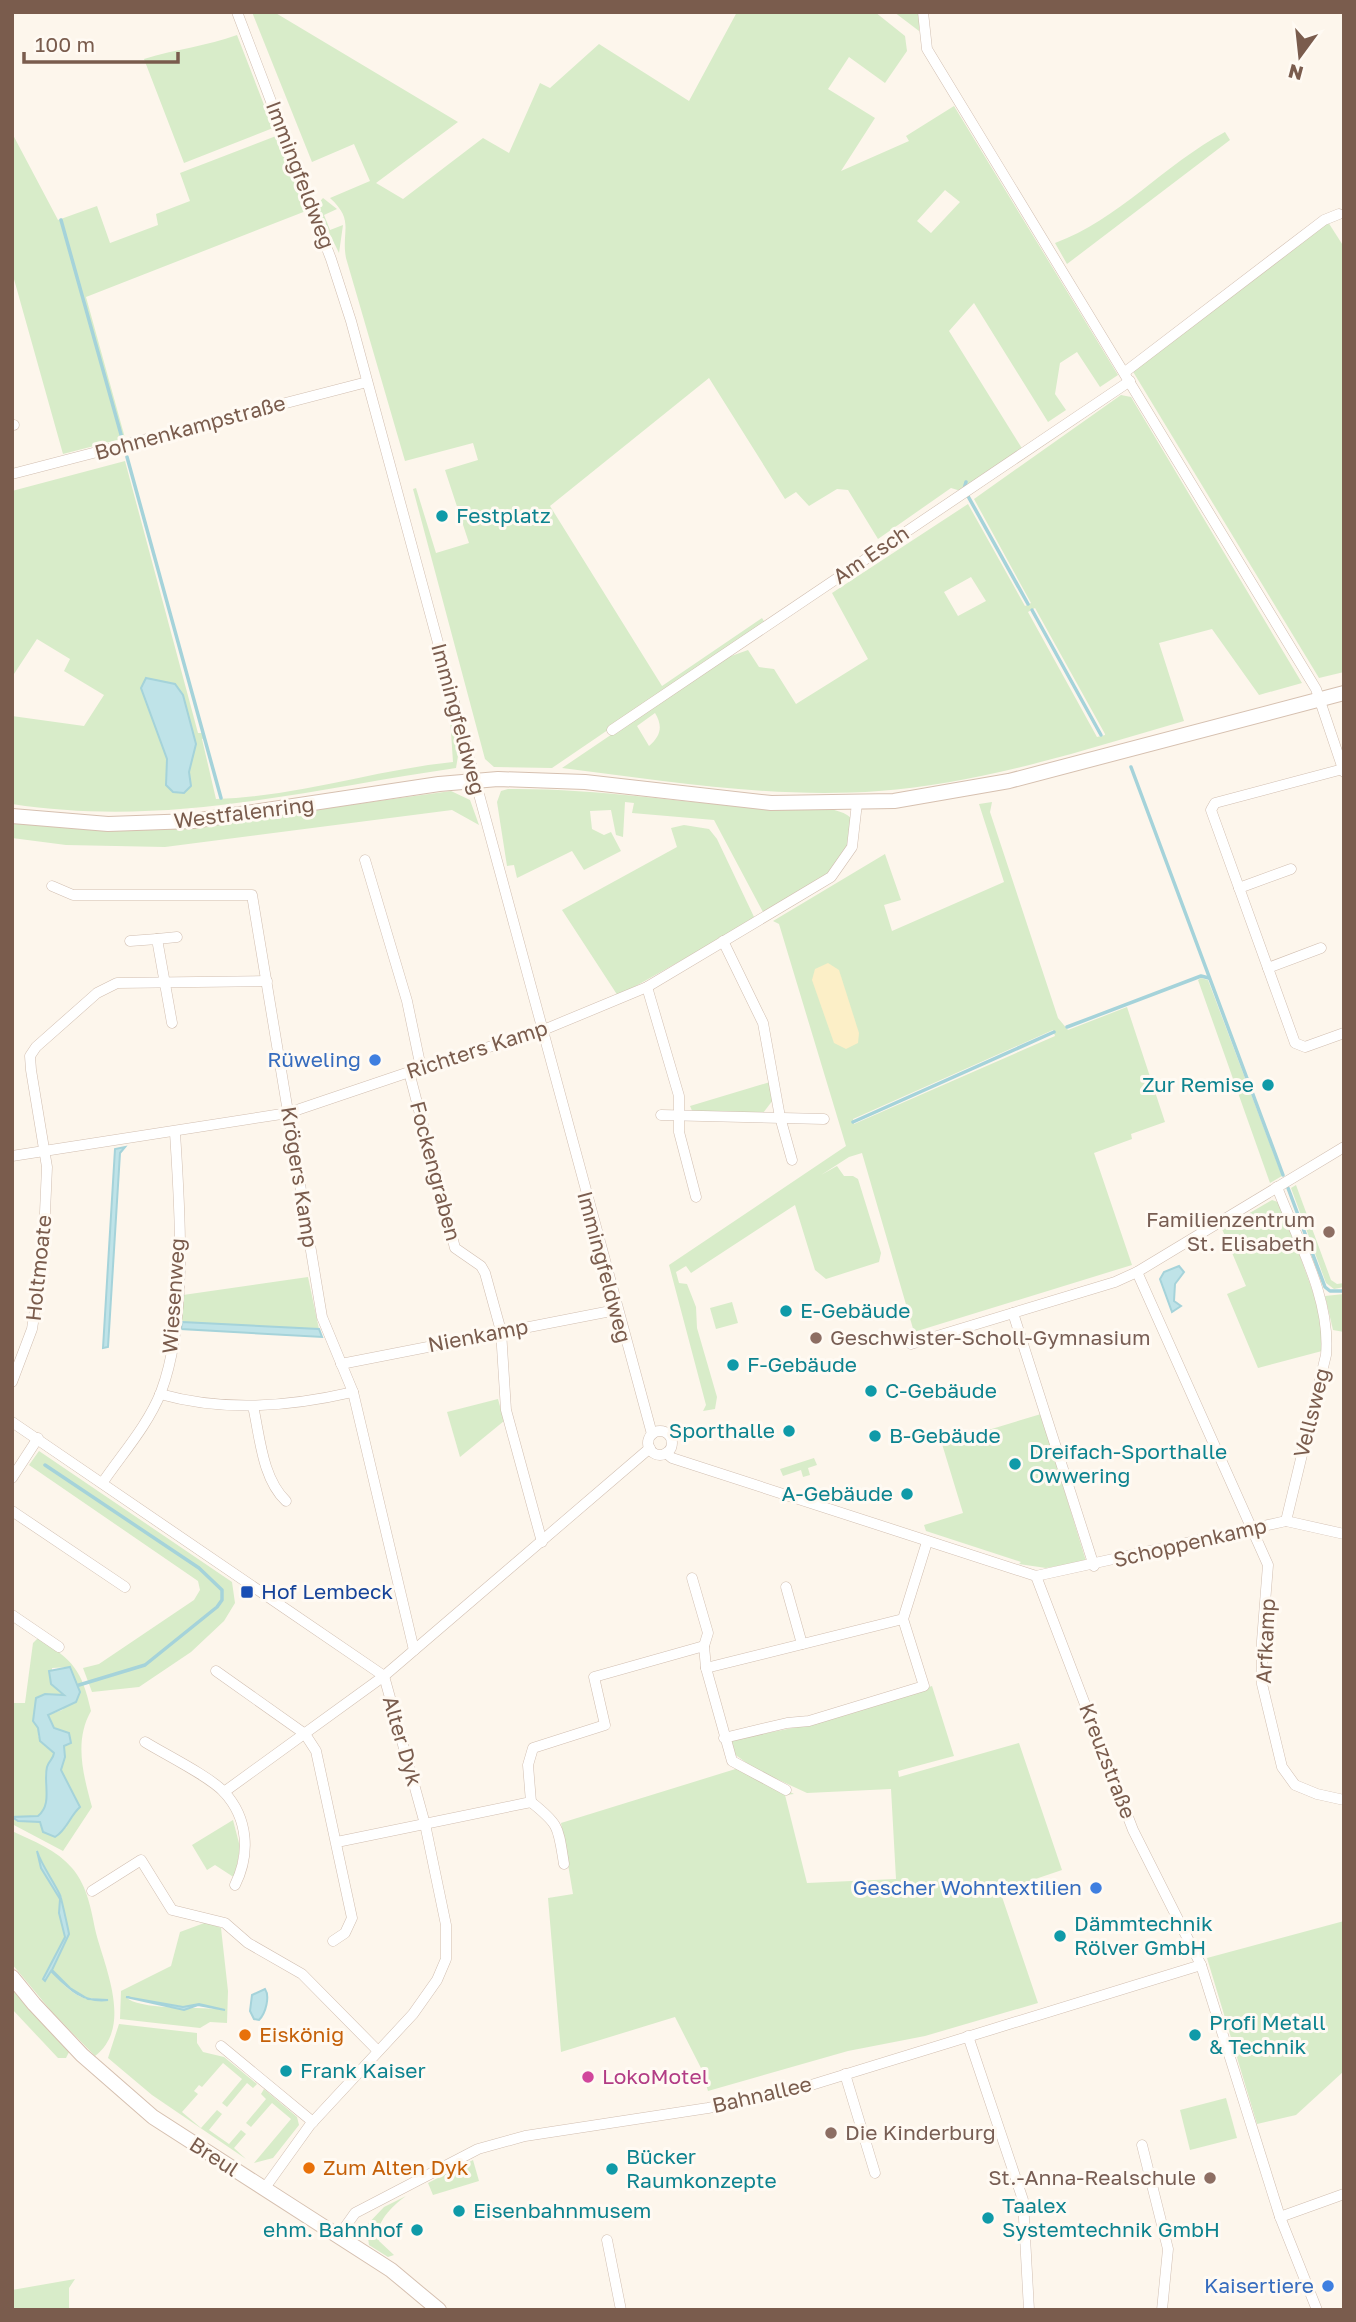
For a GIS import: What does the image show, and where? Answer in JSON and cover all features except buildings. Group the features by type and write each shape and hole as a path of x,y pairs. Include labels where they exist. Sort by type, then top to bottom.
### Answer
{"street":[{"name":"Immingfeldweg","path":"237,12 331,259 367,382 616,1310 652,1434"},
{"path":"923,12 927,49 1316,690 1343,770 1215,803 1211,810 1295,1043 1305,1047 1344,1033"},
{"name":"Am Esch","path":"612,730 1127,376 1324,220 1339,214"},
{"name":"Bohnenkampstraße","path":"12,474 367,382"},
{"name":"Westfalenring","path":"12,816 108,824 193,821 475,780 585,782 771,803 857,803 929,797 1009,781 1344,693"},
{"name":"Richters Kamp","path":"12,1156 175,1133 288,1113 541,1031 647,987 837,872 852,848 857,803"},
{"path":"365,860 407,1001 421,1068"},
{"path":"1238,888 1291,869"},
{"name":"Krögers Kamp","path":"52,886 73,895 252,895 322,1317 352,1392 414,1650"},
{"path":"130,941 177,937"},
{"path":"157,939 172,1023"},
{"path":"723,941 763,1024 780,1117 792,1160"},
{"path":"1268,968 1321,948"},
{"name":"Holtmoate","path":"12,1382 26,1352 38,1303 47,1167 30,1056 36,1047 104,988 117,983 267,981"},
{"path":"647,987 679,1096 679,1132 696,1197"},
{"name":"Fockengraben","path":"409,1072 455,1248 481,1266 501,1331 503,1398 542,1542"},
{"path":"661,1115 824,1119"},
{"name":"Wiesenweg","path":"103,1482 160,1394 169,1363 178,1277 175,1133"},
{"path":"911,1344 1115,1282 1137,1272 1344,1147"},
{"name":"Vellsweg","path":"1277,1187 1323,1309 1328,1331 1326,1355 1286,1521"},
{"name":"Arfkamp","path":"1137,1272 1268,1565 1262,1641 1262,1684 1282,1767 1295,1785 1317,1794 1344,1800"},
{"name":"Nienkamp","path":"341,1364 616,1310"},
{"path":"1013,1313 1094,1566"},
{"path":"160,1394 188,1402 253,1406 311,1402 352,1392"},
{"path":"253,1406 267,1471 276,1492 286,1501"},
{"name":"Alter Dyk","path":"12,1422 384,1676 425,1824 446,1925 446,1959 426,1998 313,2122 264,2189"},
{"path":"224,1792 384,1676 650,1448 652,1434 661,1431 670,1436 671,1447 666,1453"},
{"path":"12,1478 38,1438"},
{"path":"650,1448 655,1454 666,1453 927,1542 1036,1576"},
{"path":"12,1511 125,1587"},
{"name":"Schoppenkamp","path":"1036,1576 1094,1566 1251,1527 1286,1521 1344,1534"},
{"path":"723,1738 787,1723 809,1721 924,1686 903,1619 927,1542"},
{"name":"Kreuzstraße","path":"1036,1576 1133,1830 1201,1965 1280,2217 1317,2310"},
{"path":"692,1578 708,1633 704,1646 706,1668 723,1738 732,1761 786,1790"},
{"path":"786,1587 802,1644"},
{"path":"13,1616 59,1647"},
{"path":"706,1668 903,1619"},
{"path":"531,1802 528,1765 533,1748 605,1725 594,1677 704,1646"},
{"path":"216,1671 305,1734 316,1751 352,1918 345,1933 333,1941"},
{"path":"145,1742 224,1792 240,1820 247,1844 245,1862 235,1885"},
{"path":"337,1842 531,1802 549,1814 557,1825 564,1864"},
{"path":"92,1891 141,1860 172,1910 225,1923 248,1944 302,1975 378,2051"},
{"name":"Bahnallee","path":"338,2237 355,2213 478,2149 525,2136 735,2103 795,2090 1201,1965"},
{"name":"Breul","path":"12,1977 72,2045 153,2117 391,2270 439,2310"},
{"path":"968,2036 1023,2200 1029,2310"},
{"path":"221,2046 313,2122"},
{"path":"845,2074 874,2174"},
{"path":"1142,2145 1168,2249 1162,2310"},
{"path":"1280,2217 1344,2194"},
{"path":"607,2240 621,2310"}],"green space":[{"path":"252,12 274,12 458,122 376,183 403,199 483,138 509,153 540,83 550,88 599,44 689,101 737,12 875,12 905,36 907,51 885,83 849,57 828,89 875,118 841,171 909,141 906,136 954,106 1118,375 1100,387 1077,352 1060,363 1055,394 1066,410 1048,422 974,303 949,331 1023,450 961,491 951,488 878,539 848,490 837,489 809,506 796,492 785,499 709,378 550,506 662,686 762,618 765,623 552,768 494,767 485,759 413,489 416,488 436,553 469,543 445,470 478,460 473,443 405,461 346,258 345,220 338,206 330,198 370,181 354,144 312,162","holes":["945,190 960,202 931,233 917,221"]},
{"path":"894,12 919,12 919,31"},
{"path":"237,35 273,128 184,163 144,59"},
{"path":"1225,132 1230,140 1067,264 1055,243 1100,220"},
{"path":"12,133 58,220 97,206 110,243 158,225 156,214 190,201 180,173 276,136 306,211 86,297 125,438 63,454 12,272"},
{"path":"323,198 337,209 324,215 330,230 343,225 339,253 316,206"},
{"path":"1328,222 1344,247 1344,672 1319,678 1132,370"},
{"path":"1121,395 1131,397 1302,683 1259,695 1212,629 1159,643 1184,721 995,773 879,791 800,793 680,783 562,768 723,659 748,650 759,667 774,669 796,704 868,659 832,593 968,504 1025,606 1031,603 974,499","holes":["971,577 986,601 958,616 944,592","1035,608 1105,735 1097,737 1028,612","655,713 660,731 649,746 637,726"]},
{"path":"125,461 198,733 204,733 205,738 202,739 216,799 276,794 453,762 450,718 459,750 456,768 290,795 181,809 126,812 12,804 12,716 84,726 104,695 64,671 70,659 37,639 12,677 12,491"},
{"path":"451,791 470,800 479,825 452,810 165,847 66,845 12,838 12,820 188,827"},
{"path":"501,791 576,791 744,807 836,810 851,818 847,849 836,870 764,914 714,820 632,813 634,803 625,802 623,837 616,835 611,810 590,811 592,829 604,835 611,832 621,851 584,870 572,851 517,878 514,865 507,866 497,802"},
{"path":"992,802 990,812 1058,1018 1068,1030 1127,1007 1165,1122 1131,1134 1132,1139 1094,1153 1132,1265 914,1332 862,1153 849,1157 821,1175 837,1166 844,1176 858,1179 881,1253 879,1262 826,1279 815,1270 795,1205 691,1273 686,1266 676,1272 679,1283 687,1284 696,1307 697,1328 717,1397 715,1409 703,1411 706,1405 669,1265 846,1146 779,924 773,921 885,854 901,900 884,905 892,931 1004,882 979,804","holes":["1053,1030 1055,1036 854,1124 853,1119"]},
{"path":"684,825 709,829 717,839 755,919 618,996 562,910 677,847 671,828"},
{"path":"1198,980 1208,980 1282,1176 1270,1183"},
{"path":"770,1082 773,1100 763,1113 693,1113 690,1106"},
{"path":"1296,1185 1331,1280 1337,1284 1344,1283 1344,1287 1334,1289 1326,1283 1291,1188"},
{"path":"1272,1200 1281,1203 1320,1312 1322,1351 1258,1368 1227,1294 1246,1286 1222,1229"},
{"path":"308,1277 319,1329 182,1322 183,1295"},
{"path":"1344,1294 1344,1332 1333,1330 1325,1296"},
{"path":"732,1302 738,1323 716,1329 710,1308"},
{"path":"498,1399 504,1421 460,1457 447,1412"},
{"path":"1041,1414 1086,1561 1046,1568 1019,1564 1021,1562 926,1531 924,1525 963,1513 942,1444"},
{"path":"39,1451 232,1582 235,1603 224,1621 191,1652 139,1687 92,1692 83,1668 99,1664 194,1600 200,1590 198,1581 29,1465"},
{"path":"814,1458 817,1465 808,1468 810,1475 803,1477 801,1470 783,1476 780,1469"},
{"path":"38,1638 60,1653 74,1667 84,1685 91,1711 81,1746 83,1770 92,1807 63,1851 12,1824 12,1819 38,1821 43,1828 66,1828 76,1798 61,1770 64,1745 71,1743 70,1739 67,1734 53,1727 48,1715 62,1710 80,1692 70,1667 52,1668 51,1684 64,1694 60,1697 51,1695 38,1728 38,1736 54,1753 47,1767 45,1806 38,1816 12,1817 12,1703 25,1703 33,1643"},
{"path":"932,1686 954,1756 898,1771 899,1777 1019,1743 1062,1870 1000,1891 1038,2003 925,2036 848,2051 708,2091 701,2068 675,2017 561,2052 548,1898 573,1894 561,1823 742,1767 794,1794 785,1795 807,1883 896,1879 891,1789 807,1793 755,1769 730,1751 729,1745 732,1740 813,1724"},
{"path":"233,1820 240,1847 235,1878 215,1865 207,1870 192,1845"},
{"path":"12,1831 59,1856 72,1868 85,1891 113,1997 112,2029 106,2044 95,2056 52,2012 12,1964","holes":["40,1861 62,1898 62,1912 67,1926 65,1944 52,1970 78,1993 97,1999 78,1995 51,1971 43,1979 65,1937 59,1913 60,1899 41,1868"]},
{"path":"1344,1921 1344,2071 1296,2115 1257,2124 1207,1958"},
{"path":"207,1922 221,1928 228,1991 227,2023 210,2022 200,2028 120,2019 121,1991 171,1966 180,1932","holes":["126,1997 183,2007 199,2004 218,2009 155,2006"]},
{"path":"12,1988 69,2052 66,2058 58,2058 12,2009"},
{"path":"119,2024 197,2033 197,2043 203,2052 224,2057 257,2084 253,2088 247,2083 227,2107 222,2103 242,2079 223,2063 202,2087 199,2085 194,2091 198,2094 182,2112 201,2128 217,2110 222,2114 209,2130 229,2144 241,2130 246,2134 234,2148 246,2159 152,2095 108,2058"},
{"path":"264,2089 297,2117 299,2125 273,2158 254,2163 291,2119 272,2103 251,2127 246,2123 266,2099 261,2094"},
{"path":"1226,2098 1237,2138 1190,2150 1180,2110"},
{"path":"473,2160 479,2181 433,2195 428,2183"},
{"path":"406,2196 390,2210 379,2228 379,2241 394,2255 388,2257 369,2245 367,2230 364,2228 384,2207"},
{"path":"75,2279 69,2288 69,2310 12,2310 12,2290"}],"sand":[{"path":"828,963 839,970 859,1033 858,1043 846,1049 834,1043 812,980 815,969"}],"water":[{"path":"146,678 175,684 183,695 196,744 189,772 191,786 184,793 173,792 166,785 167,759 141,688"},
{"path":"125,1147 120,1153 108,1347 103,1348 115,1149"},
{"path":"1179,1266 1184,1272 1175,1284 1174,1301 1181,1306 1172,1312 1160,1279 1164,1272"},
{"path":"182,1322 319,1329 322,1337 181,1329"},
{"path":"70,1667 80,1692 76,1702 48,1715 54,1728 69,1733 71,1743 64,1746 65,1757 61,1770 80,1807 55,1837 43,1832 40,1822 18,1821 12,1817 38,1816 45,1806 47,1767 54,1753 40,1741 38,1728 33,1721 36,1698 45,1694 64,1695 51,1684 49,1671"},
{"path":"37,1851 60,1895 69,1934 52,1970 70,1988 86,1998 70,1989 51,1971 45,1981 43,1979 65,1937 59,1913 60,1899 41,1868"},
{"path":"265,1989 265,2009 259,2020 254,2019 250,2011 252,1995"},
{"path":"126,1997 183,2007 199,2004 225,2010 198,2005 184,2010"}],"waterway":[{"path":"61,220 122,438"},
{"path":"127,457 221,798"},
{"path":"966,482 964,489 1028,604"},
{"path":"1032,610 1101,735"},
{"path":"1131,767 1283,1175"},
{"path":"1067,1027 1201,976 1209,978"},
{"path":"853,1122 1054,1032"},
{"path":"1288,1188 1325,1287 1330,1291 1344,1291"},
{"path":"45,1465 199,1568 222,1590 222,1600 217,1607 145,1665 79,1685"}],"place":[{"name":"Festplatz","path":"442,516"},
{"name":"Rüweling","path":"375,1060"},
{"name":"Zur Remise","path":"1268,1085"},
{"name":"Familienzentrum St. Elisabeth","path":"1329,1232"},
{"name":"E-Gebäude","path":"786,1311"},
{"name":"Geschwister-Scholl-Gymnasium","path":"816,1338"},
{"name":"F-Gebäude","path":"733,1365"},
{"name":"C-Gebäude","path":"871,1391"},
{"name":"Sporthalle","path":"789,1431"},
{"name":"B-Gebäude","path":"875,1436"},
{"name":"Dreifach-Sporthalle Owwering","path":"1015,1464"},
{"name":"A-Gebäude","path":"907,1494"},
{"name":"Hof Lembeck","path":"247,1592"},
{"name":"Gescher Wohntextilien","path":"1096,1888"},
{"name":"Dämmtechnik Rölver GmbH","path":"1060,1936"},
{"name":"Eiskönig","path":"245,2035"},
{"name":"Profi Metall & Technik","path":"1195,2035"},
{"name":"Frank Kaiser","path":"286,2071"},
{"name":"LokoMotel","path":"588,2077"},
{"name":"Die Kinderburg","path":"831,2133"},
{"name":"Zum Alten Dyk","path":"309,2168"},
{"name":"Bücker Raumkonzepte","path":"612,2169"},
{"name":"St.-Anna-Realschule","path":"1210,2178"},
{"name":"Eisenbahnmusem","path":"459,2211"},
{"name":"Taalex Systemtechnik GmbH","path":"988,2218"},
{"name":"ehm. Bahnhof","path":"417,2230"},
{"name":"Kaisertiere","path":"1328,2286"}]}
